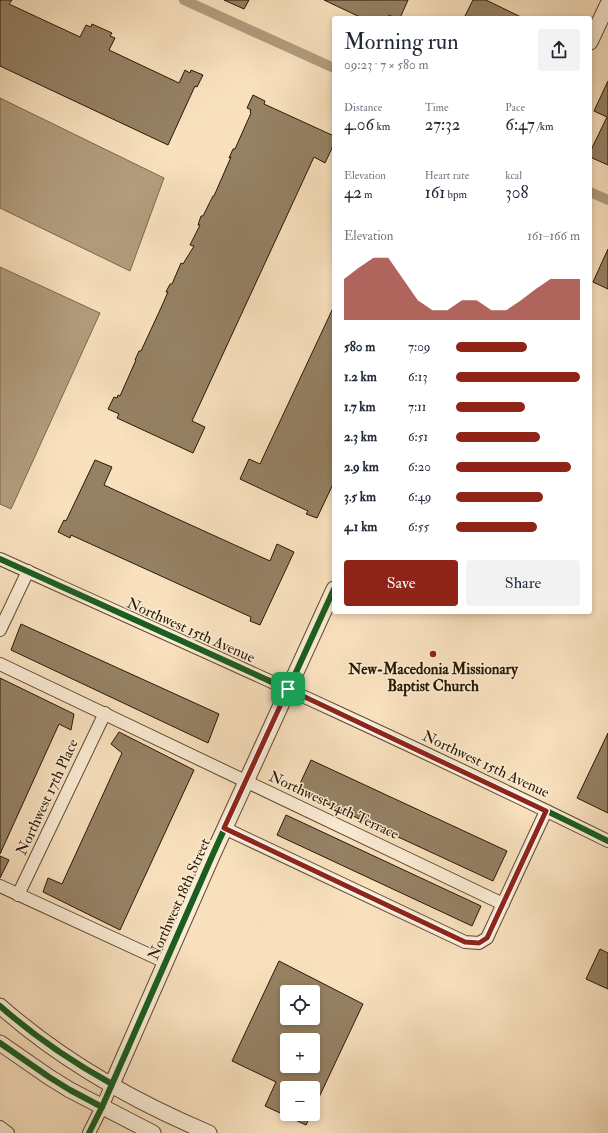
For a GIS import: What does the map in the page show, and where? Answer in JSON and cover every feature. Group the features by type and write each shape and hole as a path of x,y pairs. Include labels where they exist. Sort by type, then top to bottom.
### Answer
{"street":[{"path":"592,38 608,4"},
{"name":"Northwest 15th Avenue","path":"0,559 288,689 608,841"},
{"path":"0,630 28,571"},
{"name":"Northwest 18th Street","path":"89,1133 102,1107 224,828 332,593"},
{"name":"Northwest 14th Terrace","path":"0,664 503,904"},
{"name":"Northwest 17th Place","path":"18,895 104,713"},
{"path":"224,828 465,942 479,943 487,938 546,811"},
{"path":"0,886 165,962"},
{"path":"0,1006 17,1021 80,1065 138,1100 209,1133"},
{"path":"0,1043 49,1078 153,1133"},
{"path":"0,1127 8,1133"}],"shaded area":[{"path":"0,98 164,178 130,271 0,208"},
{"path":"0,267 100,313 11,509 0,504"}],"building":[{"path":"0,0 12,0 9,4 80,37 86,25 91,27 92,24 112,33 110,36 115,38 109,50 179,83 185,70 190,73 191,70 203,75 197,87 195,86 168,145 0,66"},
{"path":"224,0 249,0 244,9"},
{"path":"324,0 408,0 401,16 358,16"},
{"path":"473,0 486,0 519,16 465,16"},
{"path":"608,81 608,165 592,158 592,148 607,117 594,111"},
{"path":"253,95 265,101 264,104 332,135 332,148 325,163 314,157 192,421 205,427 193,453 117,418 119,414 108,409 114,397 117,398 118,395 120,396 139,351 141,351 168,292 166,292 170,284 172,284 181,263 183,264 194,246 190,245 200,225 198,225 201,216 203,216 214,196 233,149 235,149 251,113 251,110 247,108"},
{"path":"608,249 608,289 593,282"},
{"path":"332,310 332,486 317,518 306,514 308,511 240,479 249,459 260,464"},
{"path":"95,460 112,467 104,485 270,561 277,544 294,552 260,625 250,621 251,617 71,535 70,538 58,532 64,520 66,521"},
{"path":"21,624 219,714 208,743 11,650"},
{"path":"0,678 74,714 71,730 59,724 0,854"},
{"path":"119,732 194,770 120,930 43,892 48,878 62,884 122,753 111,744"},
{"path":"608,733 608,813 577,798"},
{"path":"311,760 507,851 493,881 297,790"},
{"path":"286,815 481,906 472,926 277,835"},
{"path":"0,856 9,860 0,878"},
{"path":"600,949 608,953 608,989 586,979"},
{"path":"279,961 363,1004 320,1095 320,1081 280,1081 280,1113 265,1106 276,1082 232,1061"},
{"path":"297,1121 308,1121 306,1125"}],"waterway":[{"path":"184,0 332,67"},
{"path":"592,193 608,200"}],"cycle path":[{"path":"0,559 382,733 608,841"},
{"path":"89,1133 102,1107 213,854 332,593"},
{"path":"0,1006 26,1028 54,1048 82,1067 112,1084"},
{"path":"0,1043 49,1077 102,1107"}],"place":[{"name":"New-Macedonia Missionary Baptist Church","path":"433,654"}],"route":[{"path":"288,689 546,811 487,938 479,943 465,942 224,828 288,689"}]}
